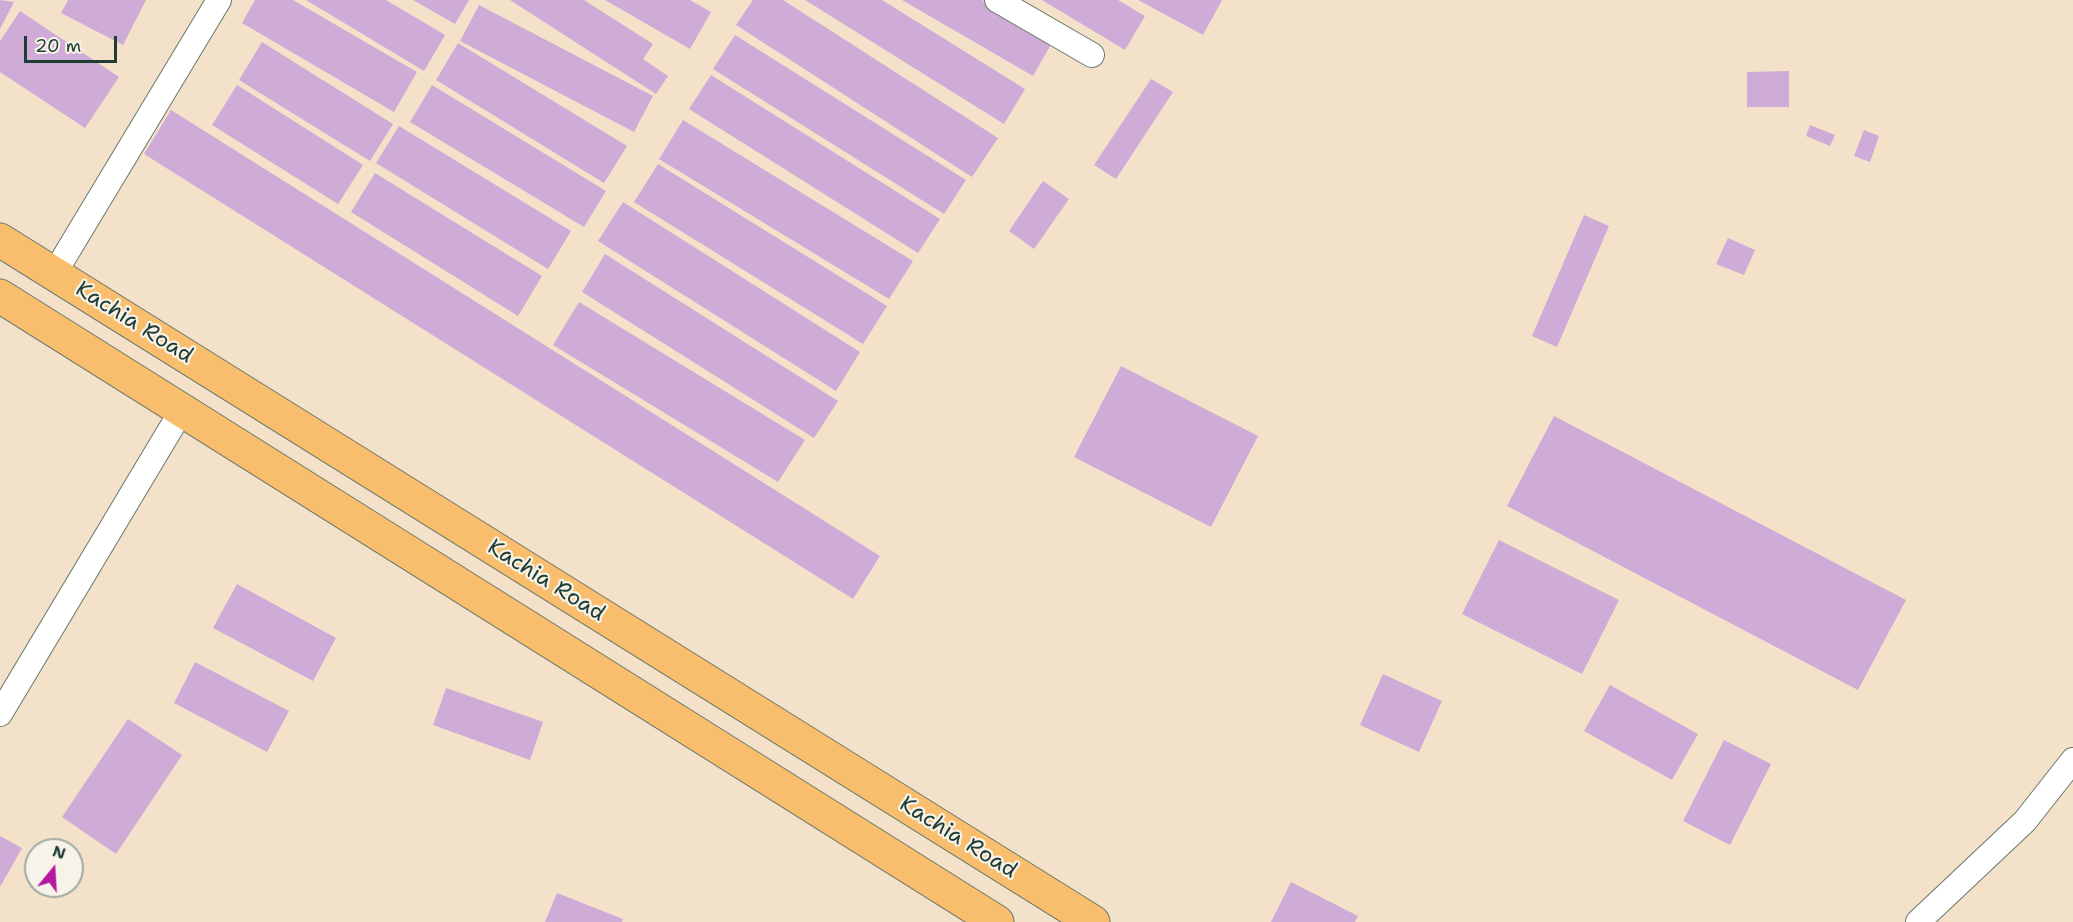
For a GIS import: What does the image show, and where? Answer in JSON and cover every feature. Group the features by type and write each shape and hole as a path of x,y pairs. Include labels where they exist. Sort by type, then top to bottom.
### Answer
{"highway":[{"name":"Kachia Road","path":"0,240 1092,922"},
{"path":"0,296 997,922"}],"street":[{"path":"54,274 219,0"},
{"path":"997,0 1092,55"},
{"path":"0,714 182,410"},
{"path":"1918,922 2025,821 2073,760"}],"building":[{"path":"0,0 14,2 0,29"},
{"path":"68,0 146,0 123,45 61,13"},
{"path":"255,0 293,0 417,72 394,112 242,23"},
{"path":"306,0 386,0 445,35 424,71"},
{"path":"413,0 469,0 455,24"},
{"path":"510,0 584,0 653,44 643,59 668,76 656,94"},
{"path":"605,0 690,0 711,12 690,49"},
{"path":"753,0 783,0 998,138 972,177 736,25"},
{"path":"805,0 882,0 1025,89 1004,124"},
{"path":"902,0 982,0 1053,41 1033,76"},
{"path":"1042,0 1118,0 1145,16 1125,50"},
{"path":"1138,0 1222,0 1203,35"},
{"path":"479,5 653,96 634,132 460,41"},
{"path":"20,11 119,77 85,128 0,72 0,41"},
{"path":"735,35 966,180 944,214 713,69"},
{"path":"262,42 393,124 370,161 239,80"},
{"path":"458,43 627,146 604,183 436,80"},
{"path":"1789,71 1789,107 1747,107 1747,72"},
{"path":"711,75 940,219 918,253 689,109"},
{"path":"1151,79 1173,92 1116,179 1094,165"},
{"path":"237,85 363,165 338,204 212,125"},
{"path":"432,85 606,191 584,227 410,122"},
{"path":"171,110 880,556 853,599 144,154"},
{"path":"683,120 913,261 889,299 659,159"},
{"path":"1810,125 1835,135 1830,146 1806,136"},
{"path":"399,126 571,231 548,269 376,163"},
{"path":"1864,130 1879,136 1870,162 1854,156"},
{"path":"658,164 887,306 863,344 634,202"},
{"path":"375,173 542,276 518,316 351,212"},
{"path":"1043,181 1069,199 1034,249 1009,231"},
{"path":"623,202 860,352 836,391 598,241"},
{"path":"1584,215 1609,226 1557,347 1532,336"},
{"path":"1728,238 1755,250 1744,275 1716,264"},
{"path":"605,254 838,401 814,438 582,292"},
{"path":"579,302 805,440 778,482 553,345"},
{"path":"1121,366 1258,436 1211,527 1074,457"},
{"path":"1554,416 1906,600 1858,690 1507,506"},
{"path":"1499,540 1619,600 1582,674 1462,614"},
{"path":"237,584 336,638 313,681 213,628"},
{"path":"195,662 289,711 267,752 174,703"},
{"path":"1383,674 1442,701 1419,752 1360,725"},
{"path":"1610,685 1698,734 1672,780 1584,731"},
{"path":"446,688 543,722 530,760 433,725"},
{"path":"128,719 182,755 116,854 62,817"},
{"path":"1724,740 1771,764 1730,845 1683,821"},
{"path":"0,836 22,848 0,887"},
{"path":"1291,882 1358,916 1355,922 1271,922"},
{"path":"557,893 623,919 622,922 545,922"}]}
